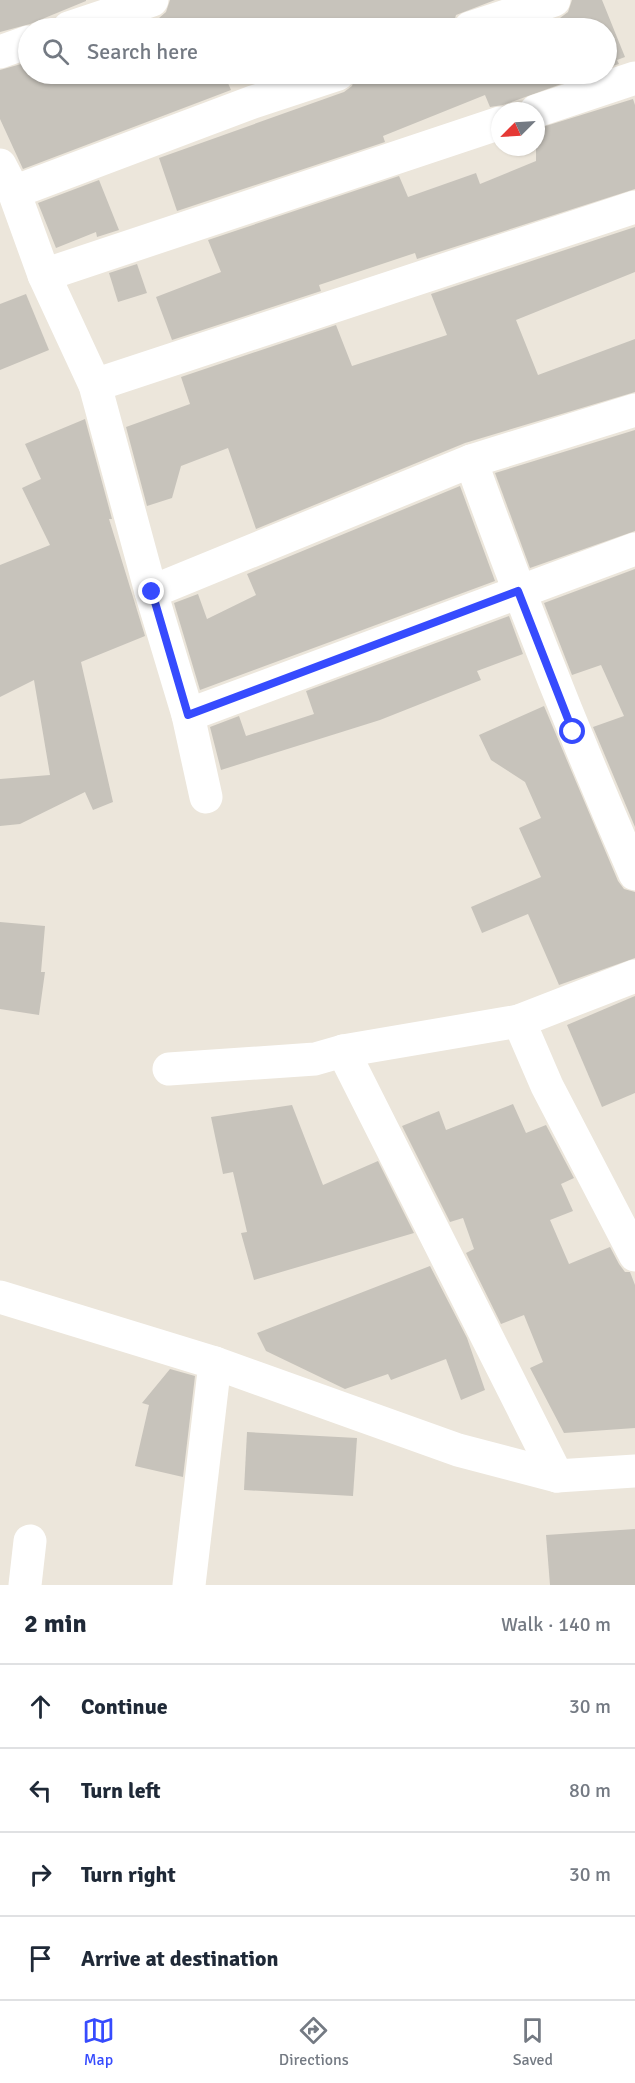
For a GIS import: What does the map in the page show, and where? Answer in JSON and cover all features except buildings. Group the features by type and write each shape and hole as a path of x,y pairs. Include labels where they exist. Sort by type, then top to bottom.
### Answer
{"street":[{"path":"99,18 152,0"},
{"path":"500,18 554,0"},
{"path":"0,52 18,46"},
{"path":"545,108 635,78"},
{"path":"206,797 188,715 95,385 44,275 7,178 308,84"},
{"path":"44,275 491,126"},
{"path":"95,385 635,207"},
{"path":"152,592 471,460 635,410"},
{"path":"471,460 518,591 573,732 635,874"},
{"path":"188,715 635,549"},
{"path":"169,1069 315,1059 343,1051 519,1021 635,976"},
{"path":"519,1021 547,1086 635,1255"},
{"path":"343,1051 557,1476"},
{"path":"0,1297 215,1363 458,1450 557,1476 635,1471"},
{"path":"189,1585 215,1363"},
{"path":"25,1585 30,1541"}],"route":[{"path":"152,592 188,715 518,591 573,732"}]}
